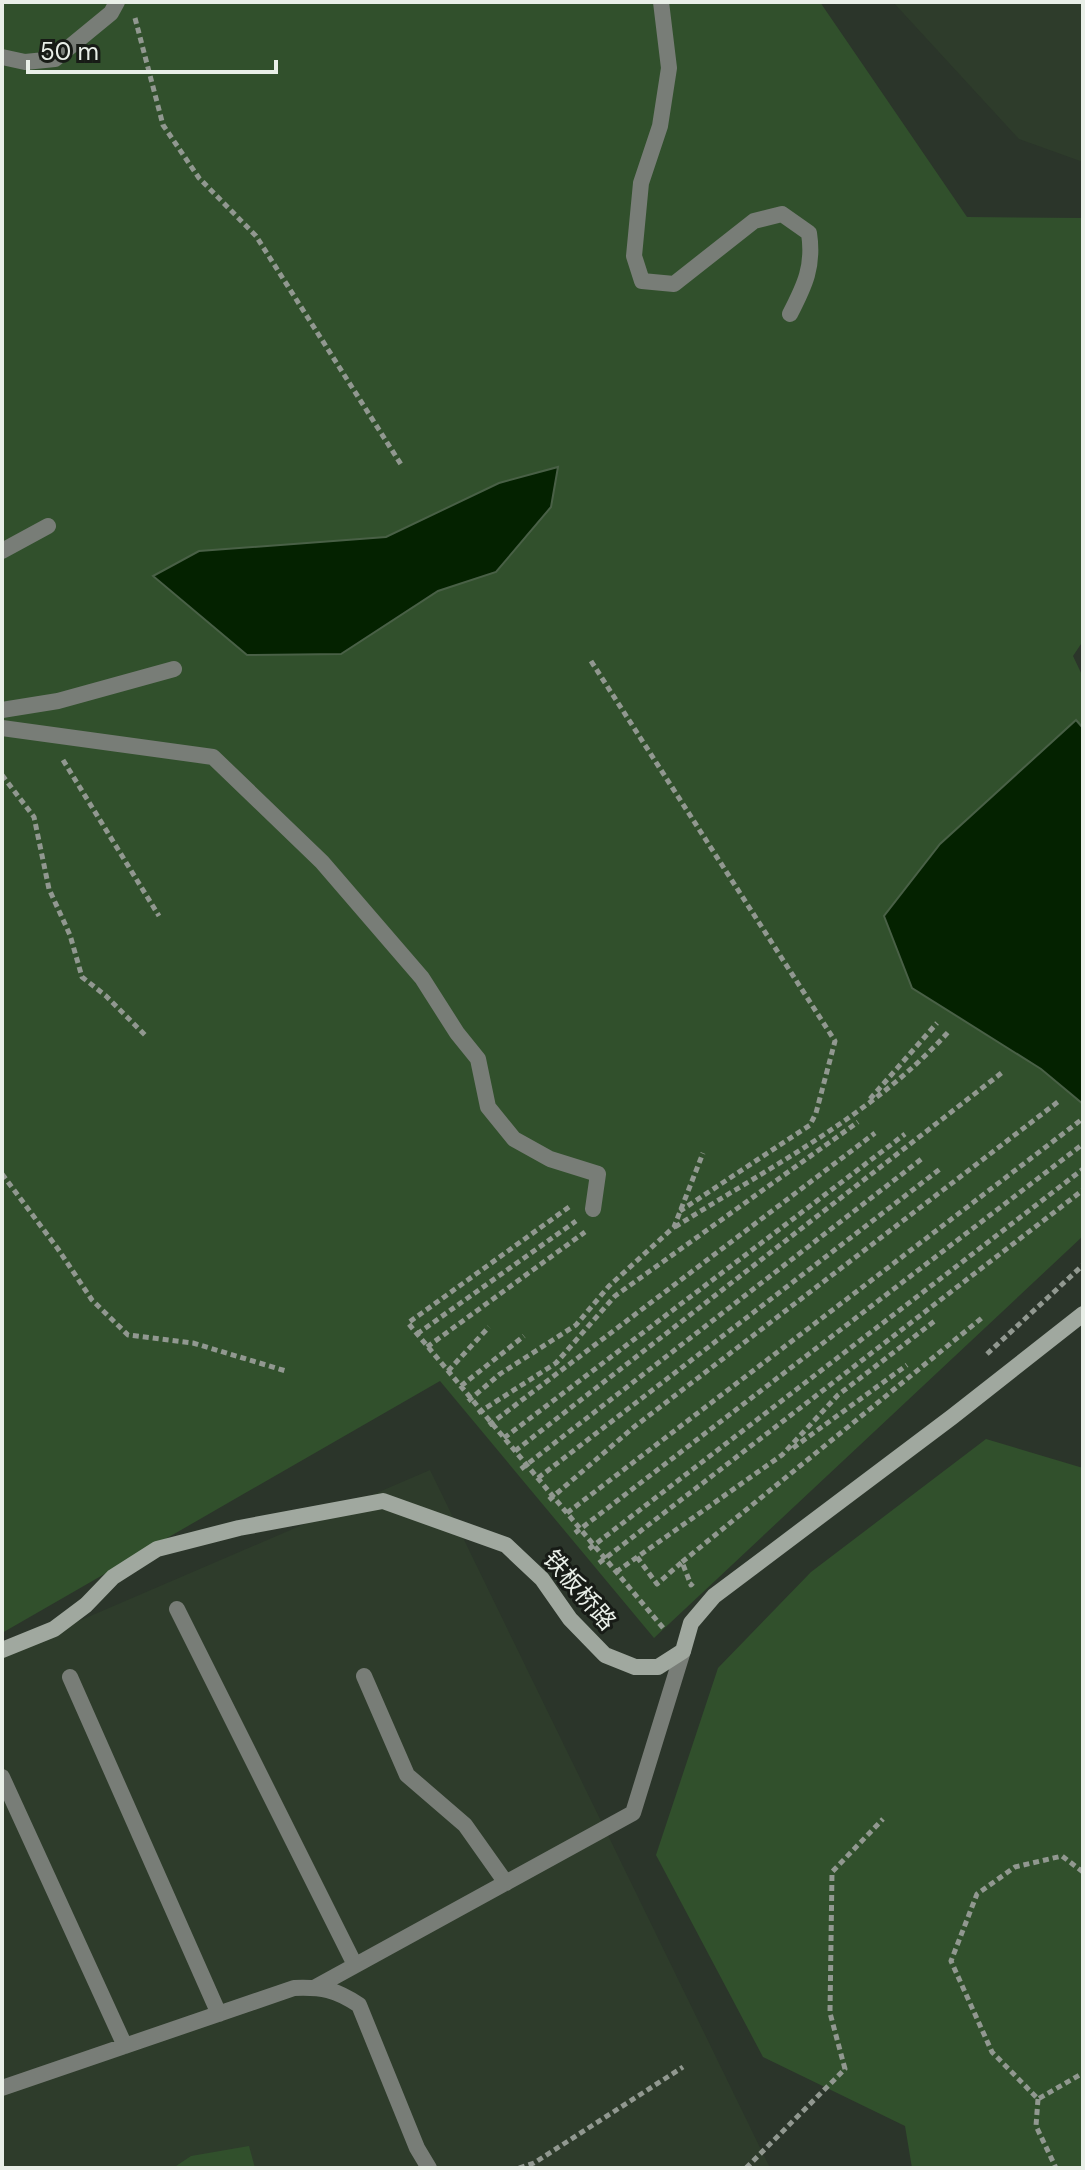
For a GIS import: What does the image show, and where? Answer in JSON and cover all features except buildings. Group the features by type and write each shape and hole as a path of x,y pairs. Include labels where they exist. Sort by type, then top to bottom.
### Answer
{"street":[{"path":"683,1651 691,1623 714,1596 1083,1314"},
{"name":"铁板桥路","path":"2,1650 54,1629 86,1605 113,1577 157,1549 239,1528 383,1501 506,1545 542,1579 570,1619 605,1655 635,1667 658,1667 683,1651"}],"lane":[{"path":"2,57 25,62 55,59 111,13 117,2"},
{"path":"661,2 669,68 660,126 641,183 634,256 642,281 674,284 754,221 782,214 809,233 812,256 804,287 790,314"},
{"path":"2,551 48,526"},
{"path":"2,710 58,701 174,669"},
{"path":"2,728 213,757 322,862 422,978 457,1033 478,1059 488,1107 514,1139 550,1159 598,1174 593,1209"},
{"path":"177,1609 355,1965"},
{"path":"314,1988 633,1813 683,1651"},
{"path":"364,1676 407,1775 465,1825 506,1883"},
{"path":"70,1677 219,2014"},
{"path":"2,1777 125,2046"},
{"path":"2,2088 294,1988 338,1991 359,2005 417,2148 429,2168"}],"path":[{"path":"135,17 163,125 199,178 256,236 402,466"},
{"path":"591,661 835,1041 810,1125 680,1211"},
{"path":"47,735 159,916"},
{"path":"2,775 34,817 49,889 70,935 82,977 145,1035"},
{"path":"864,1106 937,1023"},
{"path":"470,1400 500,1374 576,1325 609,1286 674,1227 864,1106 933,1049 950,1030"},
{"path":"515,1451 1004,1071"},
{"path":"551,1498 634,1427 1059,1101"},
{"path":"567,1513 1081,1120"},
{"path":"480,1412 556,1363 615,1296 858,1122"},
{"path":"490,1424 875,1133"},
{"path":"504,1438 905,1134"},
{"path":"577,1531 1083,1144"},
{"path":"674,1227 703,1153"},
{"path":"524,1467 924,1157"},
{"path":"537,1478 940,1169"},
{"path":"591,1548 1083,1169"},
{"path":"2,1174 92,1300 128,1335 193,1343 286,1371"},
{"path":"596,1188 408,1323 515,1451 524,1467 567,1513 591,1548 616,1572 683,1651"},
{"path":"602,1561 1083,1190"},
{"path":"417,1334 593,1209"},
{"path":"427,1347 590,1228"},
{"path":"982,1360 1083,1265"},
{"path":"637,1557 657,1584 983,1317"},
{"path":"782,1455 838,1395 936,1320"},
{"path":"448,1371 489,1327"},
{"path":"461,1386 524,1336"},
{"path":"616,1572 907,1365"},
{"path":"682,1562 691,1585 701,1576"},
{"path":"746,2168 845,2069 830,2013 832,1872 883,1819"},
{"path":"1056,2168 1036,2126 1038,2099 992,2052 951,1961 977,1894 1015,1867 1062,1856 1083,1872"},
{"path":"519,2168 534,2163 683,2067"},
{"path":"1038,2099 1083,2073"}],"shaded area":[{"path":"2,2 820,2 967,217 1083,218 1083,641 1073,656 1083,677 1083,1236 654,1638 440,1381 2,1633"},
{"path":"893,2 1083,2 1083,162 1019,139"},
{"path":"558,467 551,507 496,572 438,591 341,654 247,655 153,576 199,551 386,537 499,483"},
{"path":"1076,720 1083,728 1083,1104 1041,1069 912,988 884,916 940,844"},
{"path":"986,1439 1083,1468 1083,2168 912,2168 905,2126 763,2057 656,1855 718,1668 811,1572"},
{"path":"430,1470 770,2168 2,2168 2,1654"},
{"path":"249,2146 255,2168 173,2168 191,2156"}]}
